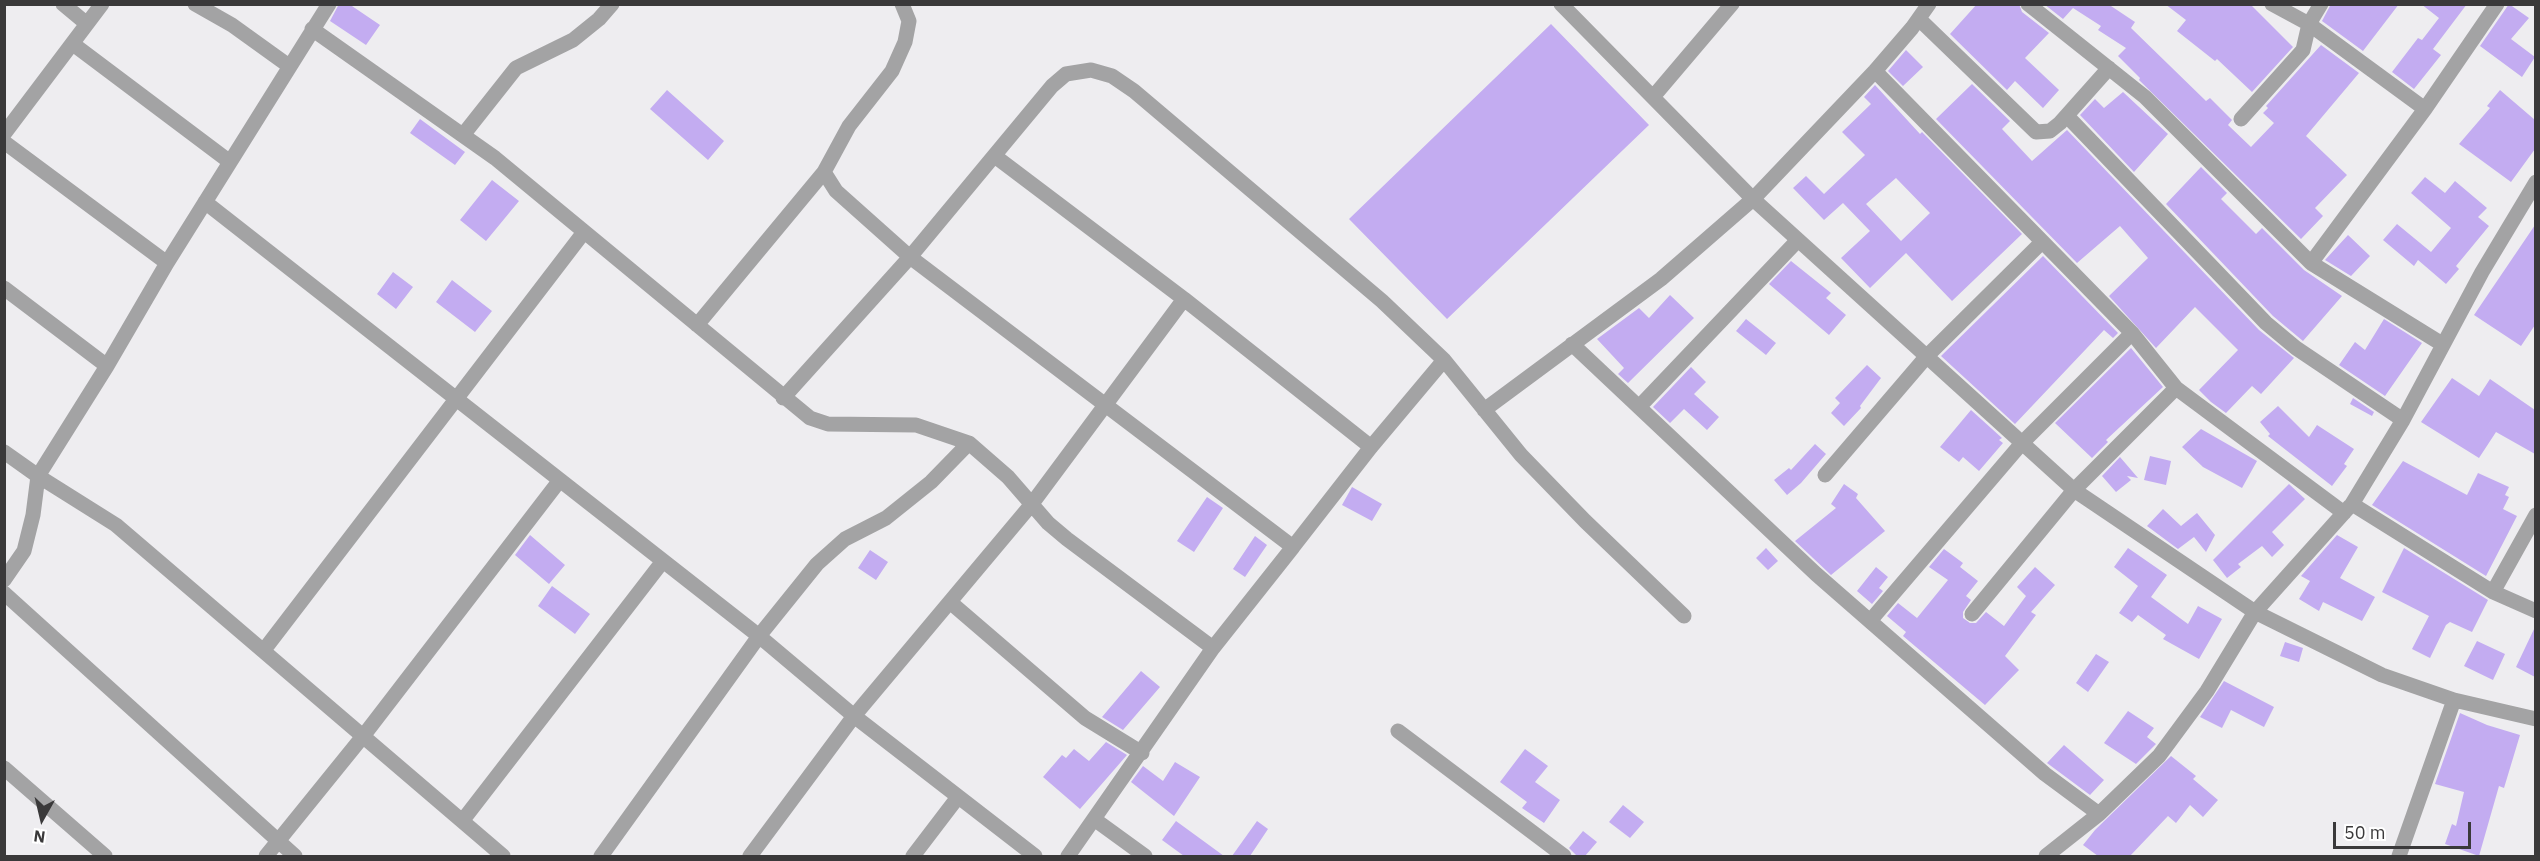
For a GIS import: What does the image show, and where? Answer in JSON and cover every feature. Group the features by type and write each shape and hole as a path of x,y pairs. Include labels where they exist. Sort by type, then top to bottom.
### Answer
{"street":[{"path":"63,4 87,24"},
{"path":"4,134 102,4"},
{"path":"195,4 232,25 289,66"},
{"path":"4,580 24,550 38,476 107,366 167,263 329,4"},
{"path":"463,135 516,68 573,40 599,20 612,4"},
{"path":"697,325 824,172 839,141 896,62 905,42 909,21 902,4"},
{"path":"1561,4 1753,199 2074,490 2255,612 2382,675 2454,700 2535,719"},
{"path":"1653,97 1732,4"},
{"path":"1484,410 1661,279 1753,199 1875,71 1929,4"},
{"path":"2028,4 2145,97 2311,262 2442,344"},
{"path":"2272,4 2309,24 2425,109"},
{"path":"2241,119 2303,50 2309,24 2321,4"},
{"path":"2311,262 2425,109 2497,4"},
{"path":"1919,19 2036,132 2050,131 2067,116 2109,68"},
{"path":"312,29 495,158 810,418 828,424 916,425 969,443 1008,477 1031,505 1067,539 1213,648"},
{"path":"73,44 230,162"},
{"path":"783,398 910,257 996,157 1052,86 1066,74 1091,70 1112,76 1134,91 1320,248 1444,360 1521,455 1585,521 1684,616"},
{"path":"1875,71 2132,333 2176,388 2348,508 2493,592 2535,611"},
{"path":"2067,116 2266,323 2296,348 2403,420"},
{"path":"4,142 167,263"},
{"path":"996,157 1184,299 1371,447"},
{"path":"824,172 836,191 910,257 1293,546"},
{"path":"2046,856 2099,814 2159,756 2207,691 2255,612 2348,508 2403,420 2442,344 2535,182"},
{"path":"205,202 759,636 854,716 1035,856"},
{"path":"264,650 584,232"},
{"path":"1639,407 1798,240"},
{"path":"1825,475 1927,356 2042,242"},
{"path":"4,288 107,366"},
{"path":"750,856 854,716 1031,505 1104,403 1184,299"},
{"path":"1870,621 2022,443 2132,333"},
{"path":"1572,344 1870,621 2045,774 2099,814"},
{"path":"1068,856 1142,753 1213,648 1371,447 1444,360"},
{"path":"1972,614 2074,490 2176,388"},
{"path":"601,856 759,636 817,564 844,539 885,518 931,482 969,443"},
{"path":"4,452 116,525 503,856"},
{"path":"266,856 364,735 560,480"},
{"path":"2493,592 2535,515"},
{"path":"463,820 663,561"},
{"path":"4,593 295,856"},
{"path":"950,602 1084,718 1142,753"},
{"path":"2399,856 2454,700"},
{"path":"1398,731 1564,856"},
{"path":"4,768 105,856"},
{"path":"913,856 958,797"},
{"path":"1094,819 1145,856"}],"building":[{"path":"339,4 349,4 380,25 366,45 330,21"},
{"path":"1977,4 2019,4 2022,12 2049,33 2025,58 2059,90 2043,108 2015,81 2007,90 1950,34"},
{"path":"2044,4 2108,4 2135,22 2131,28 2206,101 2210,98 2232,120 2228,125 2251,147 2274,123 2263,113 2268,108 2266,106 2321,45 2359,73 2306,136 2347,175 2315,208 2323,216 2301,239 2139,80 2140,78 2118,56 2126,48 2098,30 2101,26 2073,8 2063,19"},
{"path":"2165,4 2250,4 2293,47 2252,92 2217,59 2215,61 2177,31 2186,20"},
{"path":"2331,4 2399,4 2363,51 2322,21"},
{"path":"2421,4 2467,4 2433,49 2441,55 2414,89 2392,72 2418,38 2422,40 2439,18"},
{"path":"2509,4 2529,18 2511,39 2535,57 2522,77 2480,46"},
{"path":"1551,24 1649,125 1447,319 1349,219"},
{"path":"1906,50 1923,67 1903,86 1888,71"},
{"path":"1972,84 2010,121 2002,129 2032,161 2067,130 2259,330 2294,358 2261,394 2252,386 2226,413 2211,402 2199,390 2238,350 2195,307 2156,348 2109,296 2148,258 2120,226 2077,263 1936,119"},
{"path":"1875,85 1920,134 1922,132 2022,234 1952,301 1906,253 1870,288 1841,258 1870,231 1843,203 1824,220 1793,188 1806,176 1824,194 1865,155 1842,132 1871,104 1864,97","holes":["1896,178 1930,213 1901,241 1866,204"]},
{"path":"667,90 724,141 708,160 650,109"},
{"path":"2500,90 2535,120 2535,149 2511,182 2459,144 2490,108 2487,106"},
{"path":"2123,92 2168,134 2134,172 2080,115 2095,99 2104,108"},
{"path":"420,119 465,152 455,165 410,133"},
{"path":"2201,167 2227,193 2221,199 2256,234 2262,228 2304,270 2342,296 2303,341 2273,316 2166,204"},
{"path":"2425,177 2445,193 2455,181 2487,208 2478,217 2489,226 2456,266 2459,269 2446,284 2418,260 2414,266 2383,240 2397,224 2431,252 2451,228 2411,193"},
{"path":"492,180 519,201 486,241 460,220"},
{"path":"2535,225 2535,325 2521,346 2474,315"},
{"path":"2348,235 2370,256 2351,276 2325,260"},
{"path":"2043,256 2118,333 2113,338 2104,330 2015,424 1941,356"},
{"path":"1791,261 1831,293 1826,298 1846,315 1829,335 1769,284"},
{"path":"393,272 413,287 396,309 377,294"},
{"path":"452,280 492,311 475,332 436,302"},
{"path":"1670,295 1694,318 1628,383 1618,374 1624,368 1597,339 1639,308 1649,318"},
{"path":"1746,319 1776,343 1766,355 1736,331"},
{"path":"2384,319 2422,343 2385,396 2339,365 2355,342 2365,350"},
{"path":"2131,348 2163,387 2106,440 2108,442 2092,458 2055,423"},
{"path":"1867,365 1881,378 1860,406 1861,408 1844,426 1831,413 1840,403 1835,398"},
{"path":"1691,367 1706,382 1694,394 1719,417 1707,430 1684,409 1670,423 1653,407"},
{"path":"2452,378 2479,396 2490,379 2535,410 2535,454 2496,432 2479,458 2421,422"},
{"path":"2353,398 2374,412 2372,416 2350,404"},
{"path":"2278,406 2309,437 2317,425 2354,449 2344,464 2347,466 2332,486 2268,436 2270,434 2260,422"},
{"path":"1971,410 2002,438 1999,440 2003,443 1979,471 1963,457 1959,462 1940,447"},
{"path":"2201,429 2257,461 2242,488 2203,467 2182,447"},
{"path":"1815,444 1826,454 1801,483 1787,495 1774,480 1789,468 1791,470"},
{"path":"2150,456 2171,461 2166,485 2144,480"},
{"path":"2120,457 2138,478 2127,476 2131,480 2116,492 2102,476"},
{"path":"2403,461 2467,495 2478,473 2509,487 2505,495 2509,497 2503,509 2517,516 2486,576 2372,505"},
{"path":"1844,484 1858,494 1856,498 1885,531 1831,575 1795,541 1836,508 1831,504"},
{"path":"2289,484 2305,499 2272,532 2284,545 2272,557 2262,546 2238,564 2241,567 2227,578 2213,560"},
{"path":"1352,487 1382,504 1372,521 1342,505"},
{"path":"1207,497 1223,508 1194,552 1177,541"},
{"path":"2163,509 2181,526 2197,513 2215,535 2206,552 2194,537 2178,549 2147,526"},
{"path":"530,535 565,565 549,584 515,555"},
{"path":"2337,535 2358,547 2340,578 2375,597 2362,621 2323,602 2319,611 2299,599 2310,581 2301,576"},
{"path":"1255,536 1267,545 1245,577 1233,569"},
{"path":"1766,548 1778,561 1768,570 1756,558"},
{"path":"2128,548 2167,575 2151,597 2188,624 2198,606 2222,619 2199,659 2163,639 2166,635 2138,615 2132,622 2119,613 2138,586 2114,567"},
{"path":"2404,548 2488,600 2472,632 2450,622 2446,625 2430,658 2412,649 2429,616 2382,592"},
{"path":"1944,549 1963,563 1960,567 1978,581 1966,596 1971,600 1963,612 1963,618 1970,623 1976,623 1986,612 2004,626 2026,596 2017,587 2035,567 2055,585 2031,612 2036,615 2005,656 2019,670 1985,705 1903,636 1906,632 1887,616 1898,603 1917,618 1948,580 1929,567"},
{"path":"870,550 888,562 876,580 858,568"},
{"path":"1876,567 1888,577 1879,588 1883,591 1872,604 1857,591"},
{"path":"552,586 590,614 575,634 538,606"},
{"path":"2535,627 2535,677 2516,667"},
{"path":"2477,641 2505,654 2493,680 2464,666"},
{"path":"2285,642 2303,648 2299,662 2280,656"},
{"path":"2096,654 2109,662 2088,692 2076,683"},
{"path":"1141,671 1160,687 1123,730 1102,717"},
{"path":"2224,681 2274,707 2264,727 2231,710 2222,728 2200,717"},
{"path":"2128,711 2154,728 2147,737 2156,744 2136,764 2104,743"},
{"path":"2460,713 2487,725 2520,735 2504,788 2499,786 2479,856 2445,844 2452,824 2456,826 2464,792 2435,784"},
{"path":"1106,742 1127,755 1080,809 1043,777 1062,755 1066,758 1074,749 1089,761"},
{"path":"2064,745 2104,780 2090,795 2047,763"},
{"path":"1525,749 1548,766 1535,782 1560,800 1544,823 1522,808 1527,802 1500,782"},
{"path":"2171,756 2196,776 2193,779 2218,800 2203,817 2190,805 2176,823 2168,816 2130,856 2098,856 2083,845 2095,830"},
{"path":"1175,762 1200,777 1174,816 1131,782 1143,766 1163,781"},
{"path":"1623,805 1644,822 1630,838 1609,822"},
{"path":"1176,821 1224,856 1184,856 1162,840"},
{"path":"1257,821 1268,829 1250,856 1232,856"},
{"path":"1583,831 1597,842 1585,856 1577,856 1569,848"}]}
